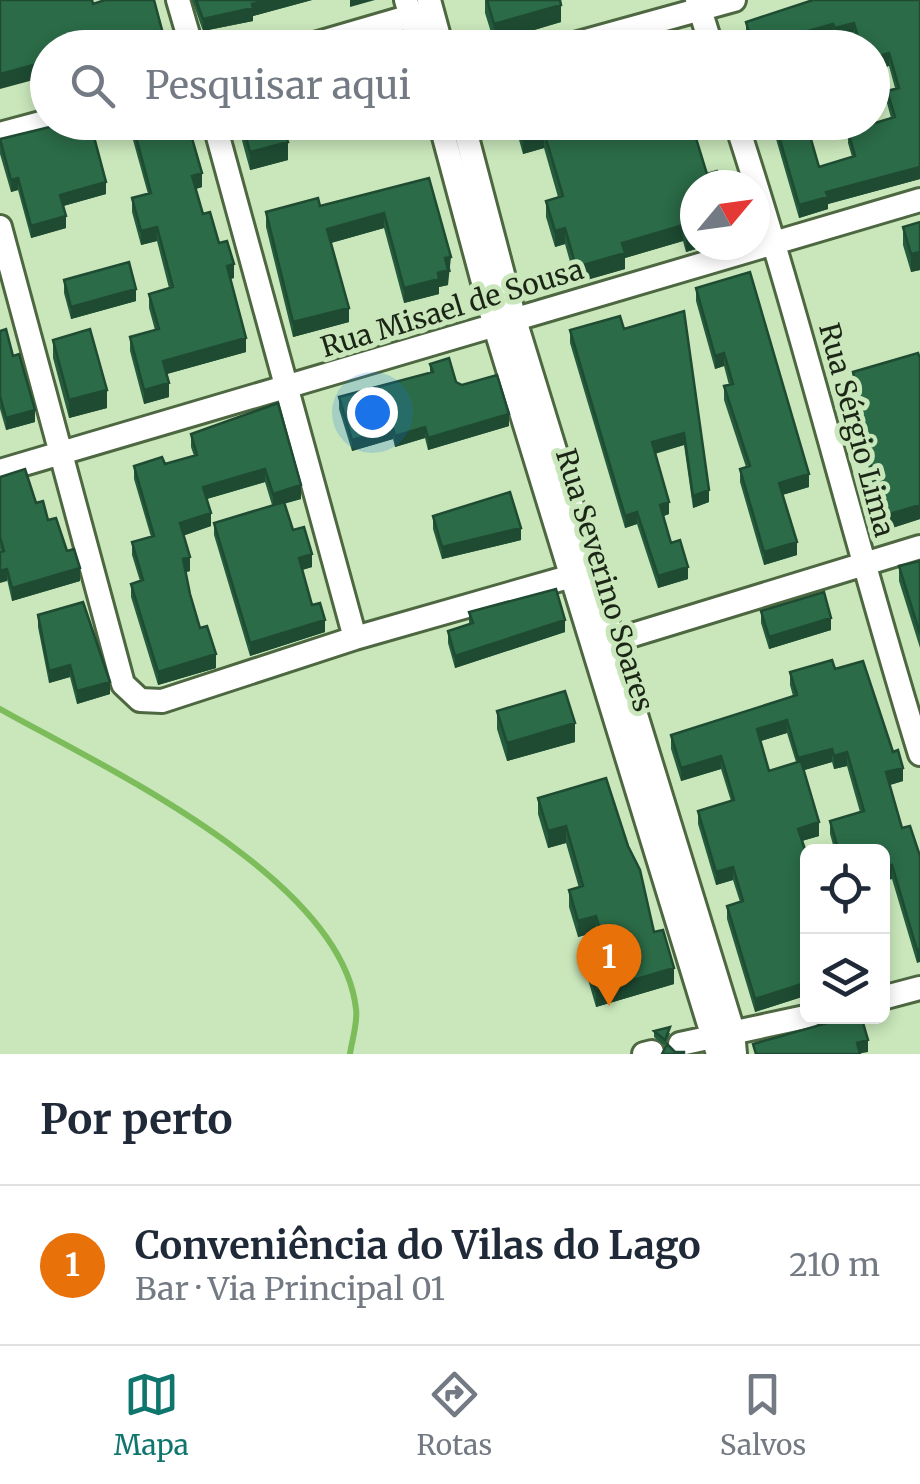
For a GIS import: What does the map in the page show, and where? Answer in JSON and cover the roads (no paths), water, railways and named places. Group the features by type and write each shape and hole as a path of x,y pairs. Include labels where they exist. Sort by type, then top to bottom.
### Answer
{"street":[{"path":"178,0 187,30"},
{"path":"618,30 698,5 734,0"},
{"path":"349,30 415,5"},
{"path":"415,5 418,30"},
{"path":"415,5 431,30"},
{"path":"698,5 706,30"},
{"path":"0,134 30,126"},
{"path":"219,140 355,638"},
{"name":"Rua Severino Soares","path":"446,140 604,643 722,1046"},
{"name":"Rua Severino Soares","path":"466,140 505,323"},
{"name":"Rua Sérgio Lima","path":"742,140 775,242 861,563 920,754"},
{"name":"Rua Misael de Sousa","path":"0,471 920,200"},
{"path":"0,228 124,684 140,700 162,701 355,638 582,574"},
{"path":"604,643 920,547"},
{"path":"890,996 920,988"},
{"path":"680,1044 722,1046 800,1019"}],"waterway":[{"path":"0,709 155,795 212,832 265,872 309,915 341,961 356,1009 350,1054"}],"place":[{"name":"Conveniência do Vilas do Lago","path":"609,1006"}]}
